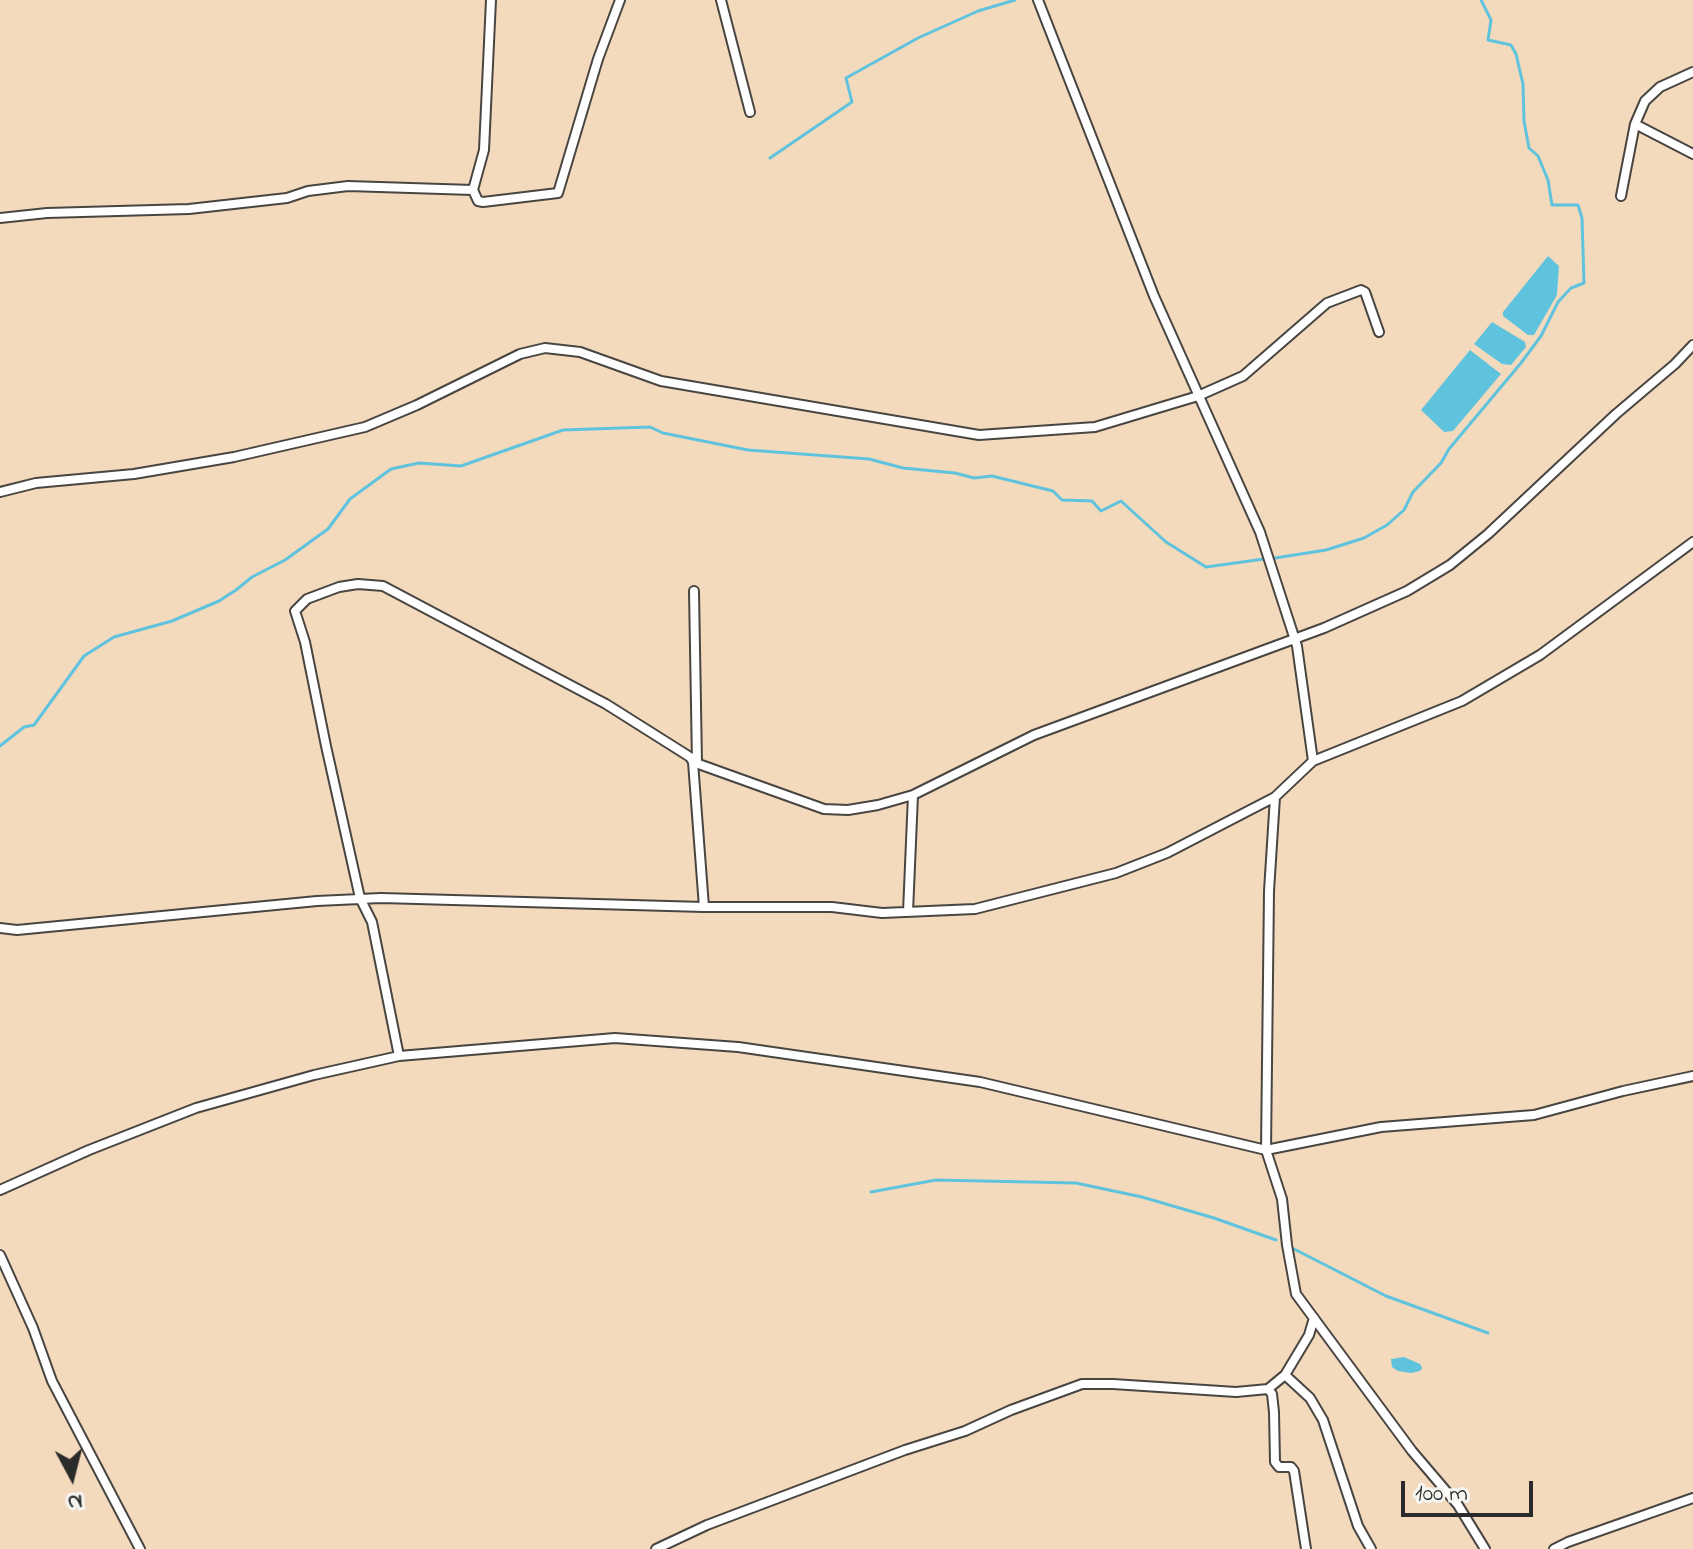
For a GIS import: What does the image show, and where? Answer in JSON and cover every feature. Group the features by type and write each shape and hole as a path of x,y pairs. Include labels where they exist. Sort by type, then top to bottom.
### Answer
{"street":[{"path":"491,0 484,150 473,190 478,201 483,202 558,193 602,47 620,0"},
{"path":"721,0 750,112"},
{"path":"1038,0 1154,296 1260,532 1294,638 1313,761"},
{"path":"1621,196 1635,124 1645,101 1660,87 1693,72"},
{"path":"1635,124 1693,154"},
{"path":"0,218 47,213 189,209 287,198 308,191 348,186 473,190"},
{"path":"0,492 36,483 134,474 234,457 365,427 520,354 545,348 580,352 661,381 979,435 1095,427 1198,396 1243,376 1327,303 1361,290 1365,292 1379,332"},
{"path":"399,1056 372,922 360,898 305,642 295,611 307,599 339,587 358,584 383,586 606,704 695,762 824,809 848,810 913,795 1034,735 1383,603 1450,565 1488,534 1693,345"},
{"path":"0,928 17,930 360,898 704,907 832,907 882,913 975,909 1116,873 1167,853 1275,797 1313,761 1462,701 1540,655 1693,542"},
{"path":"694,591 695,762 704,907"},
{"path":"908,912 913,795"},
{"path":"1275,797 1269,891 1266,1150 1282,1199 1296,1294 1412,1451 1458,1505 1485,1549"},
{"path":"0,1190 89,1150 196,1108 295,1079 399,1056 615,1038 738,1047 980,1082 1266,1150 1381,1127 1534,1115 1693,1076"},
{"path":"0,1255 33,1328 52,1381 140,1549"},
{"path":"656,1549 707,1525 905,1450 965,1431 1082,1384 1236,1392 1268,1389 1285,1375 1309,1335 1314,1318"},
{"path":"1285,1375 1310,1398 1323,1420 1358,1526 1371,1549"},
{"path":"1268,1389 1272,1394 1274,1412 1275,1462 1279,1467 1291,1467 1294,1471 1306,1549"},
{"path":"1554,1549 1693,1498"}],"water":[{"path":"1548,256 1559,266 1557,295 1534,335 1528,335 1503,316 1503,312"},
{"path":"1492,322 1525,342 1526,347 1511,365 1502,364 1474,344"},
{"path":"1470,350 1501,374 1453,431 1444,432 1421,410"},
{"path":"1404,1357 1420,1364 1420,1371 1411,1373 1392,1367 1391,1359"}],"waterway":[{"path":"770,158 852,102 846,78 918,38 978,11 1015,0"},
{"path":"1275,558 1326,550 1364,538 1387,525 1404,510 1413,492 1441,463 1541,336 1558,302 1571,288 1584,283 1582,218 1578,205 1552,205 1548,180 1538,156 1529,148 1524,121 1523,84 1516,54 1511,45 1488,40 1491,20 1481,0"},
{"path":"0,746 24,727 34,725 84,656 114,637 172,621 219,601 328,529 350,499 391,469 419,463 461,466 563,430 650,427 663,433 748,450 869,459 903,468 974,478 992,476 1053,491 1062,500 1092,501 1101,511 1121,501 1166,542 1206,567 1264,559"},
{"path":"871,1192 936,1180 1076,1183 1142,1197 1276,1240"},
{"path":"1294,1249 1386,1296 1488,1333"}]}
